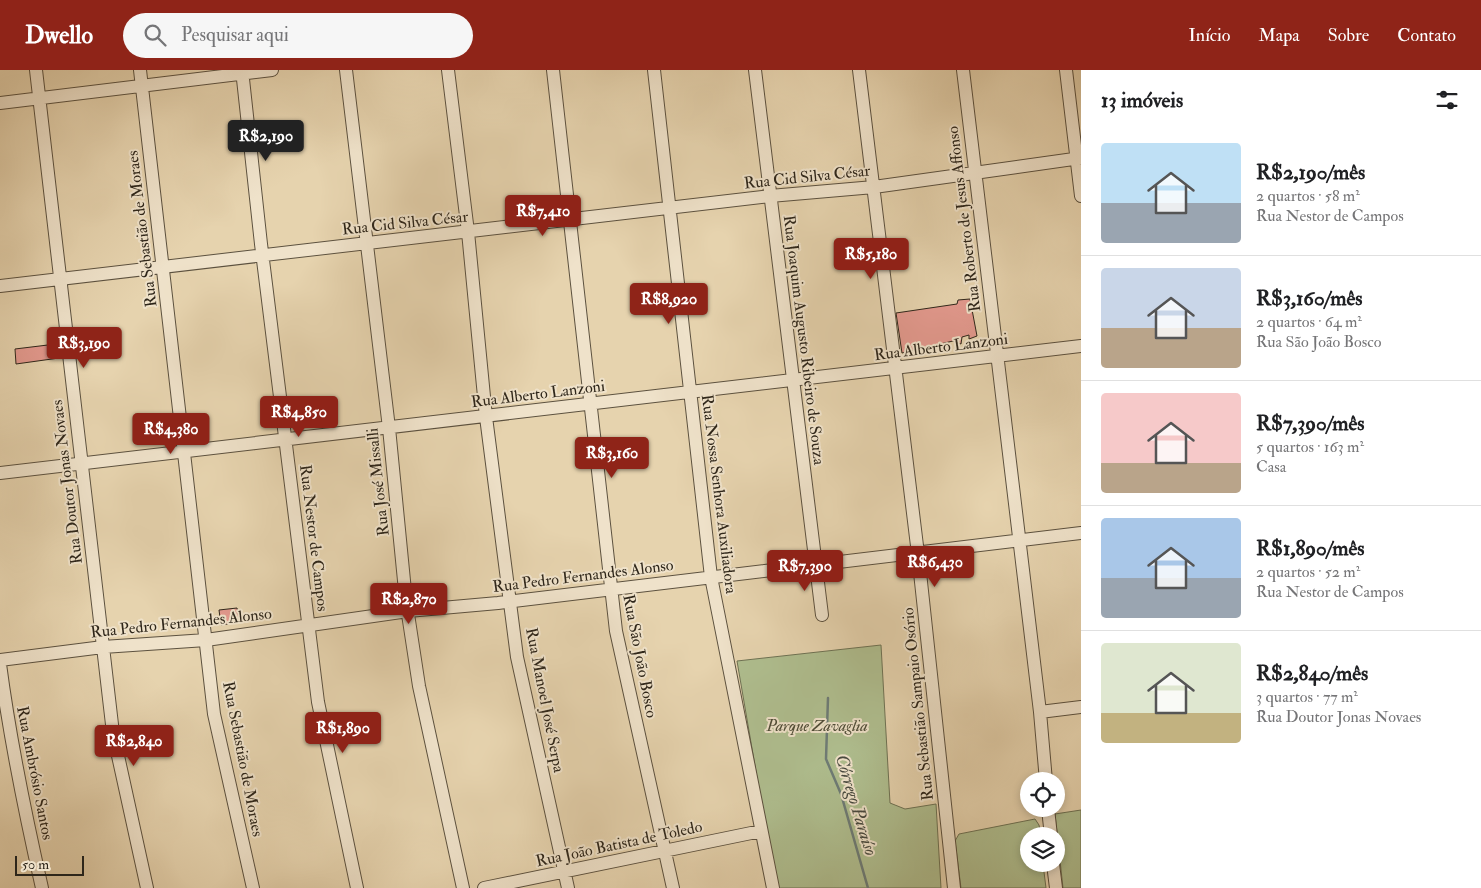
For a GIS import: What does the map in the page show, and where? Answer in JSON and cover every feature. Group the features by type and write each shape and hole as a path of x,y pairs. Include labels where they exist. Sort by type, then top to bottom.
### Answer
{"street":[{"name":"Rua Doutor Jonas Novaes","path":"36,70 112,733 147,888"},
{"name":"Rua Sebastião de Moraes","path":"140,70 214,714 252,888"},
{"path":"0,102 142,86 242,72 272,70"},
{"name":"Rua José Missalli","path":"346,70 365,244 389,428 408,611 419,686 463,888"},
{"name":"Rua Manoel José Serpa","path":"448,70 468,232 486,417 517,657 568,888"},
{"name":"Rua São João Bosco","path":"553,70 616,631 672,888"},
{"name":"Rua Nossa Senhora Auxiliadora","path":"654,70 712,577 773,888"},
{"name":"Rua Joaquim Augusto Ribeiro de Souza","path":"755,70 822,615"},
{"name":"Rua Sebastião Sampaio Osório","path":"859,70 918,554 954,888"},
{"name":"Rua Roberto de Jesus Affonso","path":"963,70 1040,712 1045,772"},
{"path":"1066,70 1079,158 1081,196"},
{"name":"Rua Nestor de Campos","path":"242,72 318,702 357,888"},
{"name":"Rua Cid Silva César","path":"0,286 770,196 874,187 1079,158"},
{"name":"Rua Alberto Lanzoni","path":"0,473 1081,346"},
{"name":"Rua Pedro Fernandes Alonso","path":"0,660 103,647 206,640 408,611 510,602 1081,533"},
{"name":"Rua Ambrósio Santos","path":"0,664 12,748 42,888"},
{"path":"1040,712 1081,707"},
{"name":"Rua João Batista de Toledo","path":"484,888 761,831"},
{"path":"1054,872 1056,888"}],"green space":[{"name":"Parque Zavaglia","path":"881,645 890,803 905,809 936,804 941,888 776,888 737,661"},
{"path":"1081,810 1081,888 1063,888 1061,872 1065,872 1065,827 1056,827 1055,817 1065,817 1065,812"},
{"path":"1035,819 1039,827 1020,827 1020,872 1044,872 1046,888 961,888 955,841 959,834"}],"building":[{"path":"970,299 977,336 969,339 969,335 962,337 961,344 953,341 902,353 896,313 957,304 958,300"},
{"path":"56,344 59,358 16,364 15,349"},
{"path":"237,608 240,622 221,625 219,610"}],"waterway":[{"name":"Córrego Paraíso","path":"828,698 826,759 841,794 868,888"}]}
